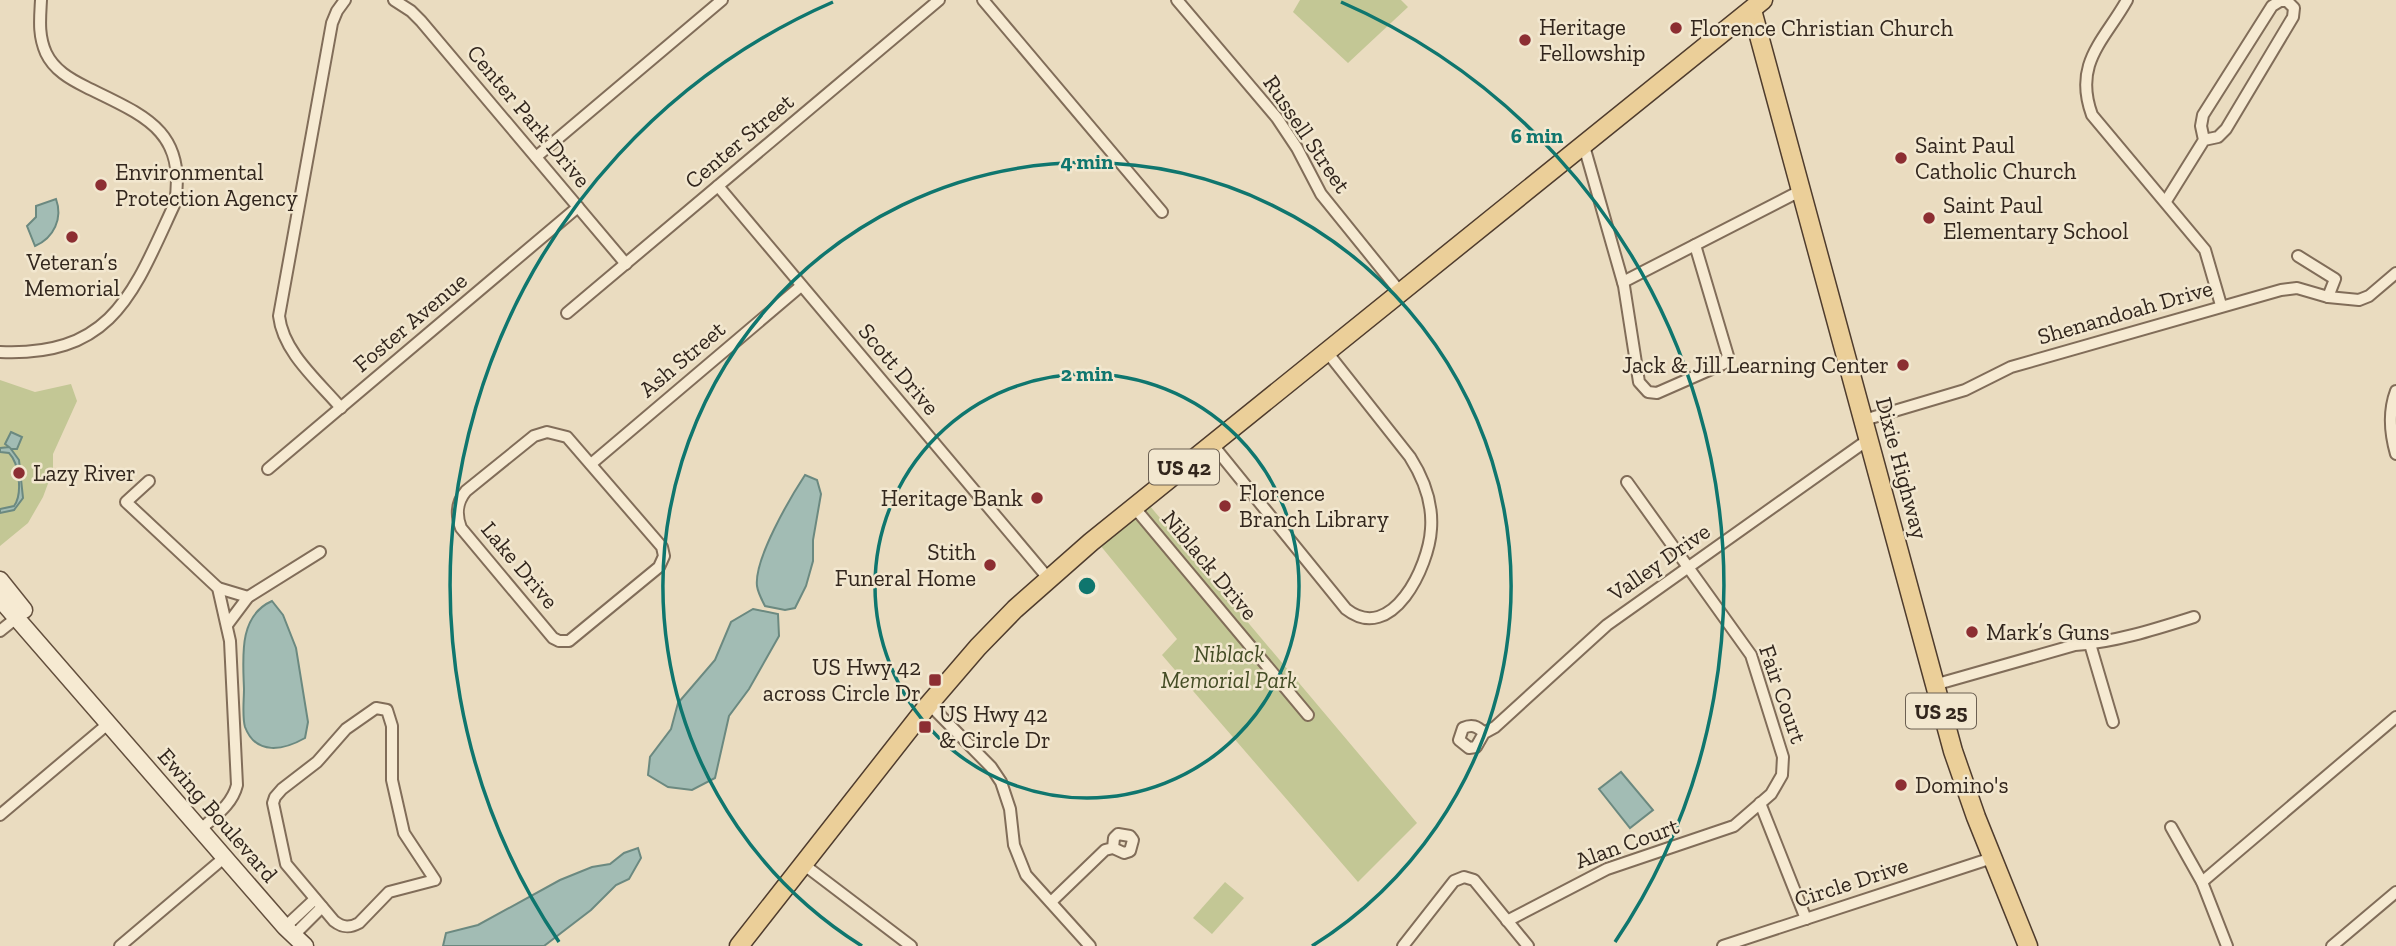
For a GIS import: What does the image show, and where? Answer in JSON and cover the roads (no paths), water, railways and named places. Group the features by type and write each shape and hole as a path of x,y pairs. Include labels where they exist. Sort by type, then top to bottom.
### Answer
{"main road":[{"name":"US 42","path":"739,946 929,704 978,646 1048,578 1584,146 1755,3"},
{"name":"Dixie Highway","path":"1755,3 1802,190 1956,761 2028,946"}],"street":[{"path":"0,352 55,347 85,338 96,331 135,288 175,203 177,193 174,157 169,143 159,130 142,114 63,74 50,59 41,40 39,28 41,0"},
{"path":"341,408 289,346 279,316 332,23 345,0"},
{"name":"Center Park Drive","path":"394,0 421,21 626,264"},
{"path":"536,157 722,0"},
{"name":"Center Street","path":"567,313 939,0"},
{"path":"983,0 1161,212"},
{"name":"Russell Street","path":"1177,0 1277,118 1297,148 1321,194 1401,293"},
{"path":"2127,0 2091,56 2086,70 2087,101 2092,115 2205,250 2221,305"},
{"path":"2166,201 2204,139 2200,126 2203,115 2272,6 2280,1 2287,1 2294,8 2294,17 2227,129 2218,137 2204,139"},
{"path":"1584,146 1623,282 1639,383 1648,393 1657,393 1723,364 1728,356 1695,245"},
{"name":"Scott Drive","path":"718,187 1048,578"},
{"path":"1623,282 1802,190"},
{"name":"Foster Avenue","path":"268,469 578,207"},
{"path":"2298,256 2335,279 2328,297"},
{"name":"Shenandoah Drive","path":"1864,420 1965,390 2011,367 2281,290 2297,288 2328,297 2359,300 2370,296 2396,273"},
{"name":"Ash Street","path":"591,464 801,286"},
{"path":"1212,444 1346,608 1356,615 1370,617 1395,607 1412,587 1425,560 1431,529 1429,498 1410,457 1326,352"},
{"path":"2396,391 2390,413 2396,454"},
{"name":"Lake Drive","path":"554,432 567,437 591,464 662,547 664,556 659,567 574,639 564,642 553,638 461,528 458,509 466,491 540,434 554,432"},
{"name":"Valley Drive","path":"1484,733 1495,727 1607,625 1869,439"},
{"path":"149,481 126,502 218,589 248,597"},
{"name":"Fair Court","path":"1627,482 1751,655 1784,767 1772,794 1760,803"},
{"name":"Niblack Drive","path":"1134,507 1308,715"},
{"path":"227,625 248,597 320,552"},
{"name":"Ewing Boulevard","path":"0,580 21,614 100,702 109,723 295,939"},
{"path":"201,829 232,799 237,785 227,625 218,589"},
{"name":"Ewing Boulevard","path":"0,599 21,614"},
{"path":"0,631 21,614"},
{"path":"1934,685 2076,645 2158,628 2194,617"},
{"path":"2090,644 2113,722"},
{"path":"929,704 991,767 1001,782 1010,809 1014,845 1021,866 1031,882 1090,946"},
{"path":"376,708 384,708 392,720 392,780 404,833 435,880 389,892 354,926 338,925 318,903 291,872 283,858 273,808 275,797 317,762 346,729 376,708"},
{"path":"2202,882 2396,718"},
{"path":"0,815 109,723"},
{"path":"1760,803 1806,919"},
{"name":"Alan Court","path":"1507,920 1606,869 1725,830 1760,803"},
{"path":"2171,827 2202,882 2227,946"},
{"path":"1051,902 1105,850 1113,848"},
{"path":"120,946 225,857"},
{"name":"Circle Drive","path":"1723,946 1992,858"},
{"path":"803,864 911,946"},
{"path":"1404,946 1454,881 1464,877 1474,880 1528,946"},
{"path":"2332,946 2396,892"},
{"path":"295,939 318,903"}],"water":[{"path":"56,199 58,213 55,227 47,238 35,246 27,226 36,217 36,206"},
{"name":"Lazy River","path":"11,432 22,437 17,449 11,449 19,460 23,498 14,510 0,513 0,509 14,506 18,494 19,479 15,464 9,453 0,452 0,448 9,447 5,444"},
{"path":"805,475 817,480 821,494 813,540 813,561 806,586 795,608 785,610 765,606 757,586 761,561 774,529"},
{"path":"272,601 283,615 296,648 308,722 305,738 271,748 256,743 245,727 243,651 253,617"},
{"path":"753,609 778,614 779,636 749,689 729,716 715,778 692,790 668,787 648,775 650,757 671,729 678,703 715,660 731,622"},
{"path":"1621,772 1653,810 1630,828 1599,789"},
{"path":"638,848 641,858 629,879 616,885 591,910 544,946 443,946 446,933 478,925 560,880 592,867 610,864 624,853"}],"place":[{"name":"Florence Christian Church","path":"1676,28"},
{"name":"Heritage Fellowship","path":"1525,40"},
{"name":"Saint Paul Catholic Church","path":"1901,158"},
{"name":"Environmental Protection Agency","path":"101,185"},
{"name":"Saint Paul Elementary School","path":"1929,218"},
{"name":"Veteran’s Memorial","path":"72,237"},
{"name":"Jack & Jill Learning Center","path":"1903,365"},
{"name":"Lazy River","path":"19,473"},
{"name":"Heritage Bank","path":"1037,498"},
{"name":"Florence Branch Library","path":"1225,506"},
{"name":"Stith Funeral Home","path":"990,565"},
{"name":"Mark’s Guns","path":"1972,632"},
{"name":"US Hwy 42 across Circle Dr","path":"935,680"},
{"name":"US Hwy 42 & Circle Dr","path":"925,727"},
{"name":"Domino's","path":"1901,785"}],"park label":[{"name":"Niblack Memorial Park","path":"1229,667"}]}
